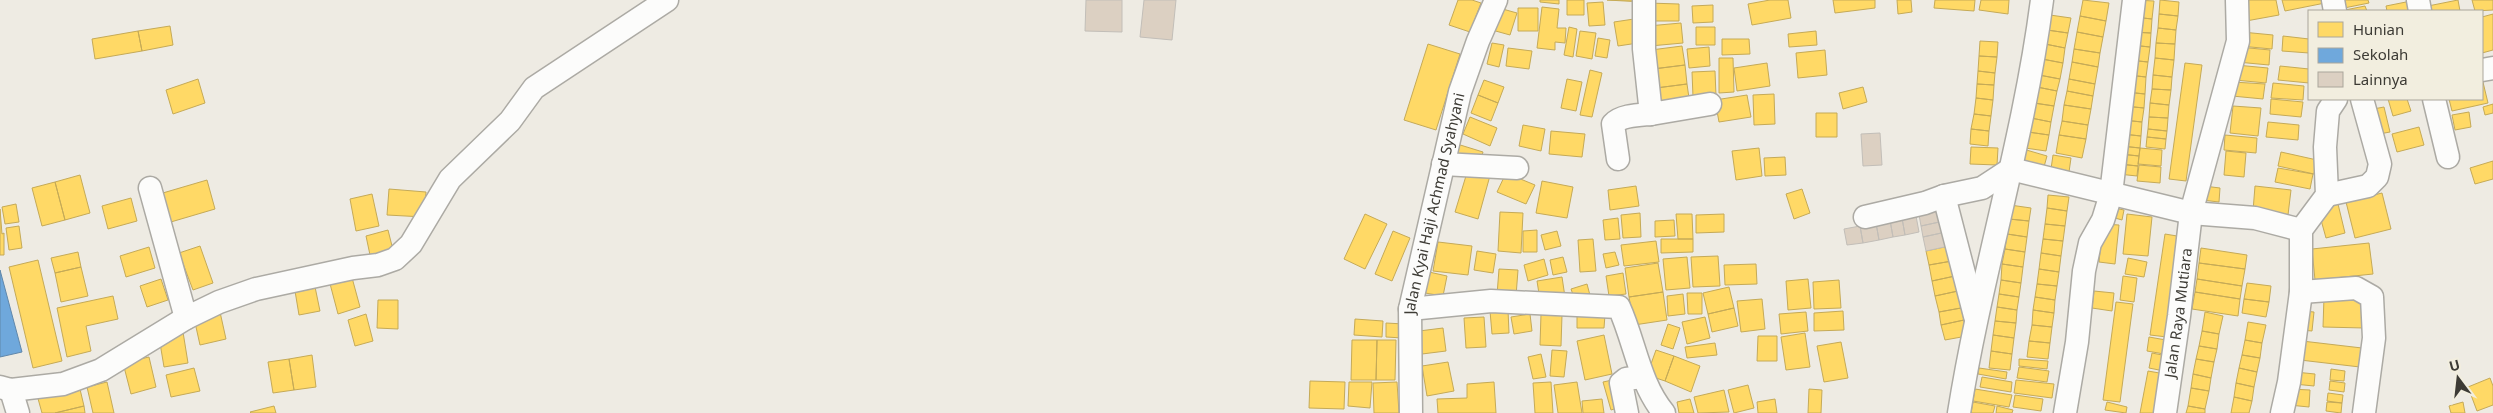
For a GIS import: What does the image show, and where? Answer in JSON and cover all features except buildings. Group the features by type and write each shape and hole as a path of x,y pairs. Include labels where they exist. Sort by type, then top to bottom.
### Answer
{"street":[{"path":"18,413 6,389 63,384 101,370 186,318 219,302 256,289 353,268 378,265 395,258 411,244 450,179 510,121 534,88 666,0"},
{"name":"Jalan Kyai Haji Achmad Syahyani","path":"1411,413 1410,309 1460,92 1478,41 1496,0"},
{"path":"1644,0 1644,49 1651,114"},
{"path":"1959,413 1976,316 2033,68 2042,0"},
{"path":"2065,413 2077,342 2084,272 2090,243 2103,220 2111,194 2134,0"},
{"name":"Jalan Raya Mutiara","path":"2164,413 2178,324 2191,213 2238,41 2237,0"},
{"path":"2282,413 2289,382 2301,292 2301,230 2327,195 2325,147 2328,111 2335,100"},
{"path":"2327,195 2368,186 2377,177 2380,164 2362,100"},
{"path":"2434,100 2448,157"},
{"path":"1618,159 1613,124 1616,120 1710,104"},
{"path":"1443,164 1517,168"},
{"path":"1865,217 1982,188 2011,169 2191,213 2255,218 2301,230"},
{"path":"150,188 186,318"},
{"path":"1944,196 1976,316"},
{"path":"2301,292 2356,288 2372,297 2374,338 2364,413"},
{"path":"1410,309 1491,301 1619,307 1630,330 1642,377 1664,413"},
{"path":"1627,413 1621,383 1626,379 1642,377"}]}
